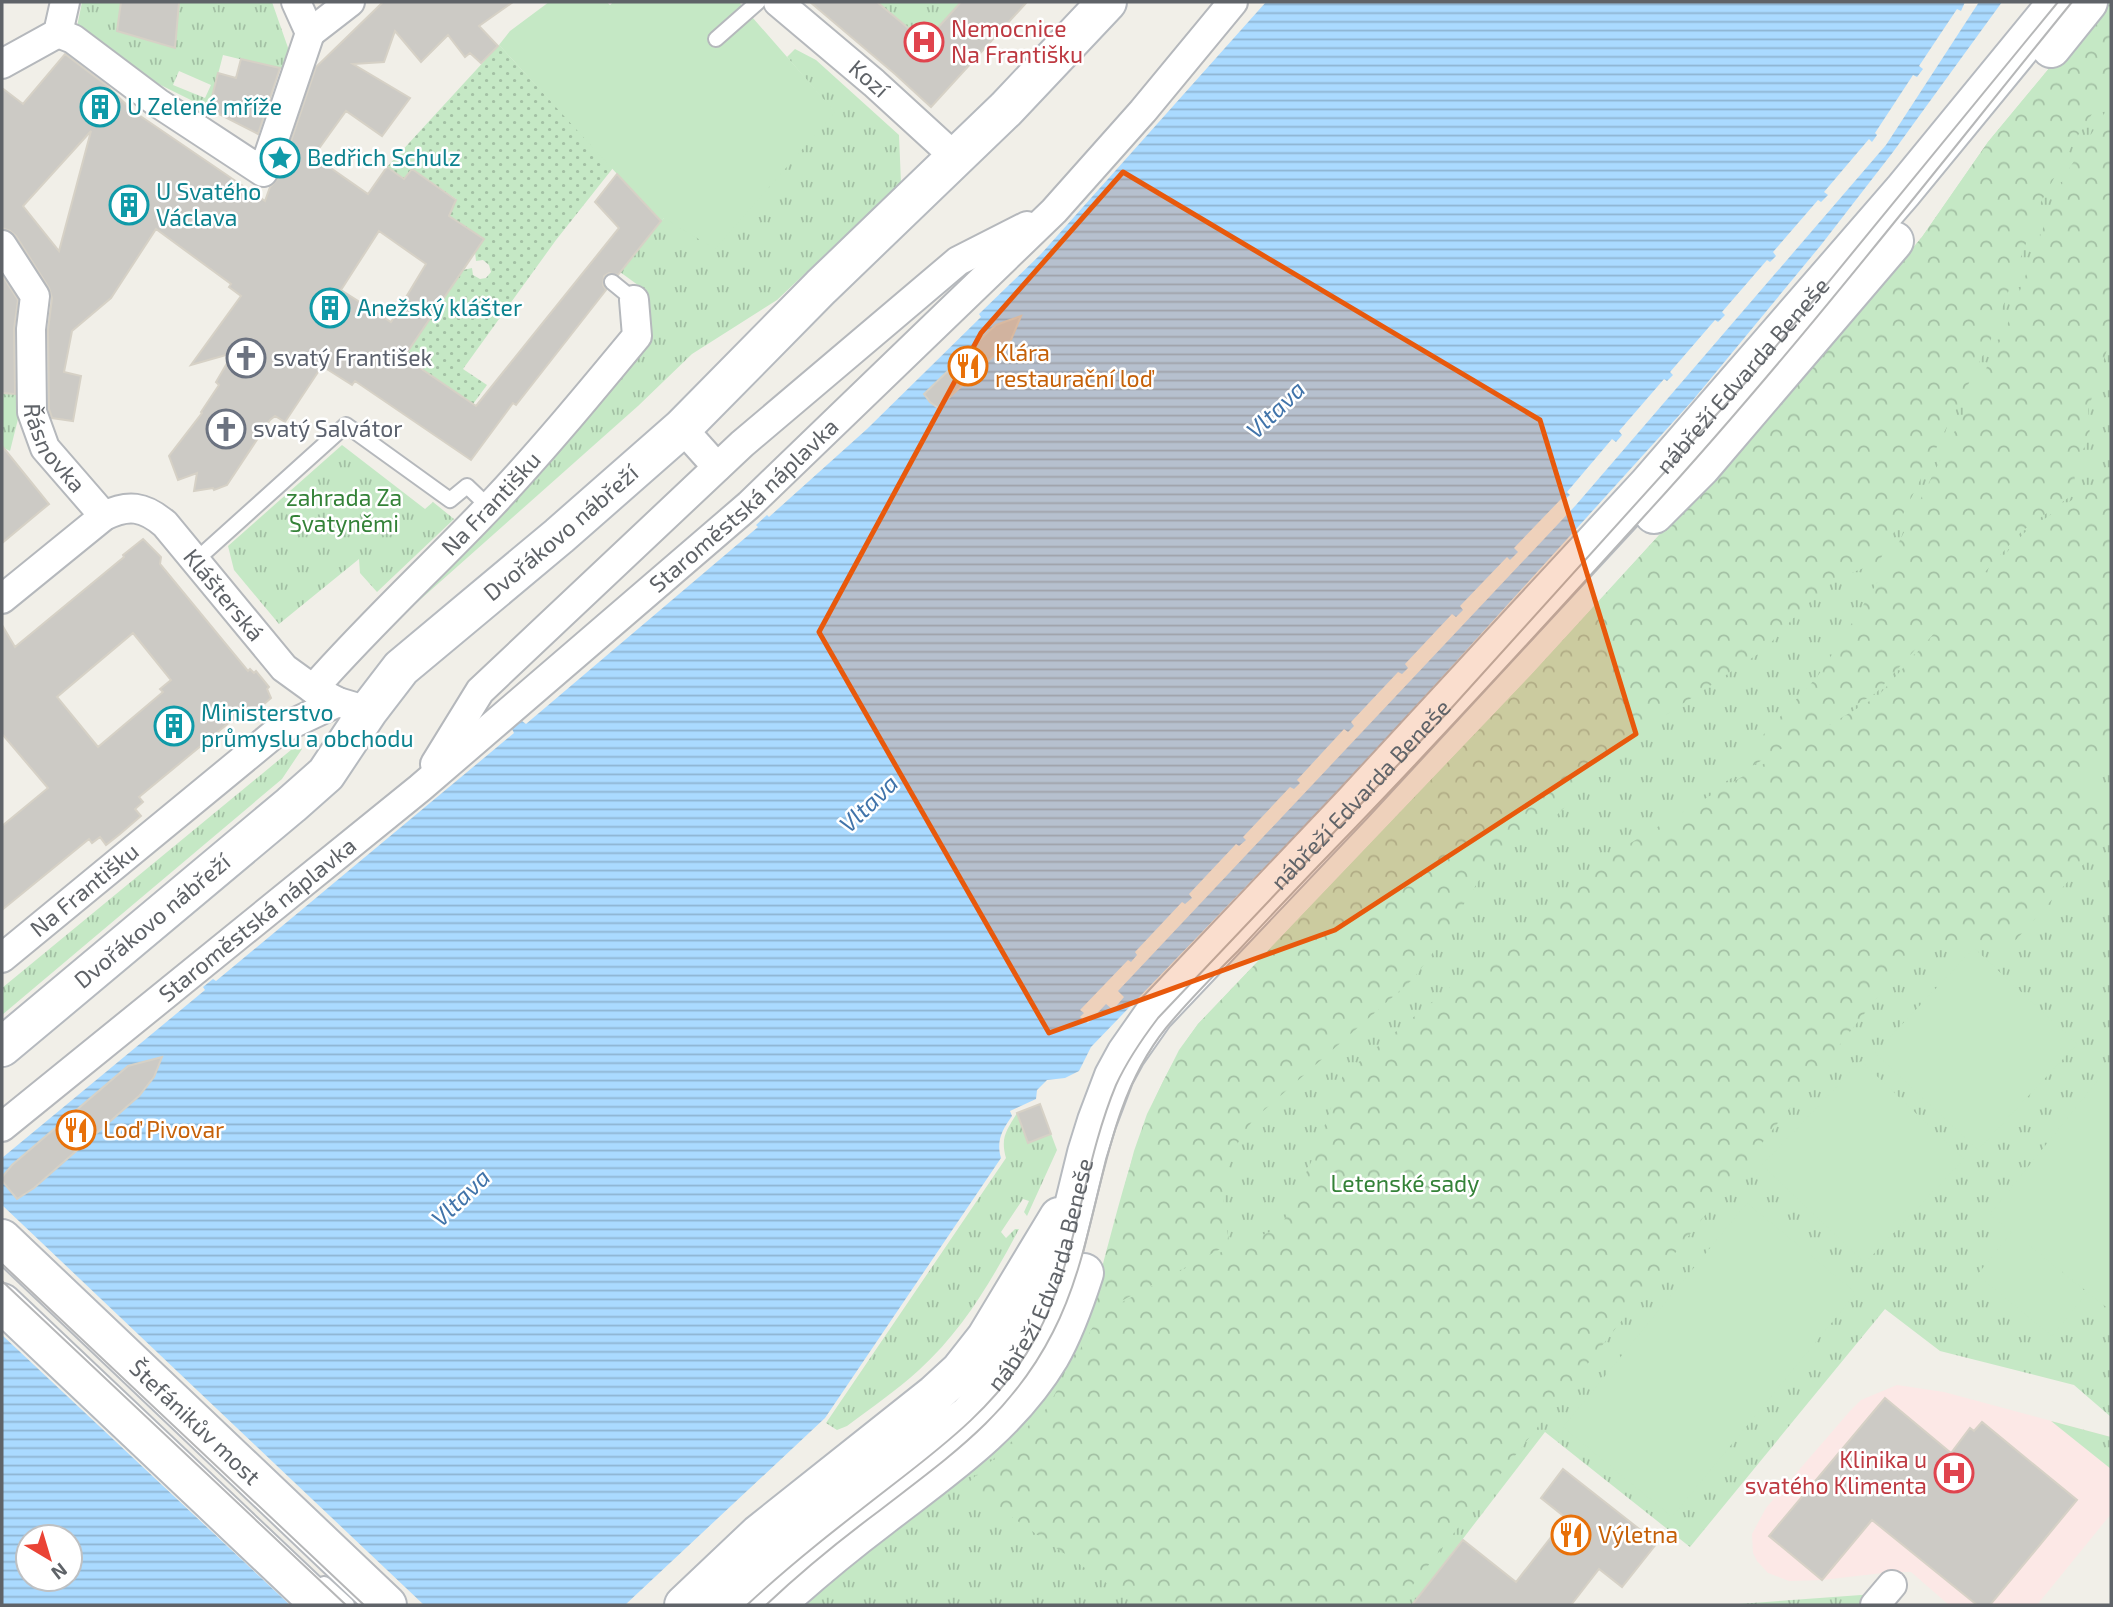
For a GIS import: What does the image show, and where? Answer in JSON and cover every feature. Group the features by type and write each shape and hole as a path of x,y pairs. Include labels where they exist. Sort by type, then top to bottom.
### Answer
{"main road":[{"name":"Dvořákovo nábřeží","path":"2,1047 326,774 342,750 353,706 559,536 682,428 821,287 956,158 1107,2"},
{"name":"nábřeží Edvarda Beneše","path":"727,1605 822,1522 969,1415 983,1401 1028,1337 1051,1291 1068,1237 1097,1121 1114,1076 1154,1014 1353,804 1648,485 1903,191 2058,2"},
{"name":"nábřeží Edvarda Beneše","path":"775,1605 832,1555 970,1449 1014,1404 1050,1356 1065,1325 1085,1272 1112,1159 1129,1104 1150,1061 1166,1038 1701,467 1905,228 2088,2"},
{"path":"684,1605 759,1534 935,1395 960,1371 986,1338 1080,1182"},
{"name":"Štefánikův most","path":"2,1239 387,1605"},
{"name":"Štefánikův most","path":"2,1303 321,1583"}],"street":[{"path":"2,64 58,33 65,2"},
{"path":"296,2 310,33"},
{"path":"58,33 73,39 158,103 263,172 310,33 350,2"},
{"name":"Kozí","path":"778,2 874,83 956,158"},
{"name":"Staroměstská náplavka","path":"2,1127 421,788 749,505 1054,211 1143,111 1233,2"},
{"name":"Staroměstská náplavka","path":"421,788 480,691 717,467 958,261 1054,211"},
{"name":"Řásnovka","path":"2,245 35,296 30,329 32,412 45,448 104,516 2,599"},
{"name":"Na Františku","path":"313,689 366,629 489,507 545,447 637,336 634,300"},
{"path":"682,428 717,467"},
{"name":"Klášterská","path":"104,516 129,507 146,510 165,524 284,668 313,689 353,706"},
{"name":"Na Františku","path":"2,958 279,730 353,706"},
{"name":"Staroměstská náplavka","path":"2,1146 46,1110 96,1052"}],"lane":[{"path":"716,39 758,2"},
{"path":"612,282 634,300"},
{"path":"195,561 346,425 450,500 467,486 489,507"},
{"path":"321,1583 346,1605"},
{"path":"321,1583 364,1605"}],"highlighted area":[{"path":"1123,172 1540,420 1636,734 1335,930 1049,1033 819,632 981,333"}],"shaded area":[{"name":"Klinika u svatého Klimenta","path":"1897,1385 1944,1392 2111,1437 2111,1514 2037,1605 1949,1605 1911,1572 1789,1581 1768,1573 1757,1561 1753,1553 1752,1534 1766,1508 1861,1400"}],"green space":[{"path":"82,2 121,2 117,31 174,47 179,2 272,2 293,62 290,71 223,55 209,109 104,57 76,32","holes":["179,71 211,85 205,98 173,85"]},
{"path":"549,2 607,2 610,5 613,2 739,2 835,112 715,249 664,218 661,222 499,45 510,31"},
{"path":"877,2 961,2 928,39 917,30 912,33"},
{"name":"Letenské sady","path":"2104,2 2111,2 2111,1417 2074,1385 1940,1351 1885,1309 1690,1547 1545,1432 1412,1605 803,1605 1099,1283 1134,1151 1147,1114 1179,1050 1198,1024 1531,675 1813,367 1922,237 1988,142"},
{"path":"2104,2 2111,2 2111,85 2073,143 2041,202 1991,339 1879,562 1836,579 1800,611 1764,650 1643,730 1558,814 1497,858 1485,871 1430,957 1412,980 1254,1119 1243,1134 1229,1163 1224,1194 1230,1244 1087,1319 1143,1129 1157,1093 1198,1024 1531,675 1813,367 1922,237 1988,142"},
{"path":"499,45 613,168 556,240 463,369 487,385 473,404 404,357 463,270 472,268 473,275 480,279 486,278 491,272 489,265 483,260 476,261 475,252 446,214 456,199 412,169 404,179 387,167"},
{"path":"795,49 816,60 899,135 901,183 777,300 692,354 638,406 404,614 400,608 650,336 642,288 620,272 664,218 834,112 787,57"},
{"path":"2111,103 2111,337 2088,410 2090,437 2074,466 2075,484 2068,498 2022,531 1876,693 1713,789 1817,677 1885,570 2005,331 2052,204 2067,172"},
{"path":"2,393 24,395 10,451 2,447"},
{"name":"zahrada Za Svatyněmi","path":"342,445 425,509 433,502 454,519 377,592 360,573 359,559 279,624 234,570 228,546"},
{"name":"Letenské sady","path":"2111,473 2111,751 2081,780 2111,808 2111,833 2015,941 1917,947 1397,1605 1138,1605 966,1485 1047,1408 1100,1314 1193,1264 1281,1227 1312,1160 1343,1075 1612,854 1878,696 2024,533"},
{"path":"297,745 302,749 282,779 2,1015 2,988"},
{"path":"1974,948 2077,1044 1978,1150 1875,1053"},
{"path":"1861,1061 1964,1159 1865,1263 1762,1165"},
{"path":"2111,1064 2111,1311 2029,1245 2087,1293 2052,1336 1977,1275 2012,1232 1990,1214"},
{"path":"1017,1113 1028,1143 1051,1134 1057,1150 1027,1216 1024,1212 1029,1201 1023,1199 1001,1232 1006,1238 1015,1229 1019,1229 998,1267 963,1321 935,1355 893,1392 847,1426 837,1430 826,1423 1006,1158 1004,1139"},
{"path":"1747,1203 1856,1293 1672,1517 1563,1427"},
{"path":"2051,1421 2111,1437 2111,1469"},
{"path":"1875,1594 1866,1605 1725,1605"}],"water":[{"name":"Vltava","path":"1266,2 2002,2 1893,152 1821,245 1693,400 1345,784 1091,1047 1079,1071 1065,1078 1047,1080 1037,1090 1036,1099 1010,1111 1012,1116 1000,1141 1001,1158 825,1418 625,1605 2,1605 2,1158 205,990 203,987 213,979 216,981 514,733 512,729 522,721 526,724 758,527 756,525 767,515 769,517 867,429 981,317 979,314 1041,254"}],"pier":[{"path":"1965,2 1979,2 1886,145 1576,505 1118,991 1124,997 1113,1010 1106,1004 1088,1023 1080,1017 1084,1013 1080,1010 1128,960 1131,962 1137,955 1135,952 1182,902 1185,904 1192,898 1189,894 1236,844 1239,846 1246,840 1243,837 1290,787 1294,789 1300,783 1297,780 1344,729 1348,732 1354,726 1351,722 1398,672 1402,674 1408,668 1405,664 1452,614 1456,617 1463,610 1460,606 1507,557 1510,560 1518,552 1514,548 1561,499 1563,501 1570,495 1567,492 1612,439 1616,442 1622,435 1619,431 1664,379 1667,381 1673,375 1670,372 1715,320 1718,322 1725,315 1722,312 1767,260 1770,262 1776,256 1773,252 1818,200 1821,202 1828,195 1824,192 1869,139 1872,142 1877,135 1875,133 1913,75 1917,77 1923,69 1919,66 1957,9 1961,11"},
{"path":"2,1205 424,1605 290,1605 2,1335"}],"building":[{"path":"121,2 179,2 175,48 117,31"},
{"path":"383,2 513,2 479,26 498,46 481,63 470,53 465,57 448,35 421,62 395,31 384,62 353,64 410,98 382,136 346,111 315,154 315,157 368,194 387,167 404,179 412,169 456,200 449,216 484,239 404,357 476,406 619,228 595,202 617,174 661,221 618,275 609,273 604,276 603,285 606,290 516,405 513,403 471,460 355,381 352,385 322,366 285,422 275,416 270,420 227,485 214,490 194,491 197,473 178,480 169,456 202,413 219,385 216,382 233,353 191,365 241,296 229,287 231,284 156,229 111,298 72,331 64,372 81,376 73,421 52,418 49,409 48,330 52,298 49,288 16,236 2,228 2,88 23,104 65,54 106,85 133,111 265,201 270,187 279,177 316,67","holes":["91,131 59,251 23,206","379,231 426,264 391,322 341,290"]},
{"name":"Nemocnice Na Františku","path":"810,2 877,2 925,42 961,2 1027,2 931,107"},
{"path":"241,59 280,68 258,134 209,109 218,73 236,78"},
{"path":"2,275 18,300 14,329 15,394 2,393"},
{"name":"Klára restaurační loď","path":"1021,316 1011,340 938,408 930,402 924,394 988,332 996,325"},
{"path":"2,446 49,504 2,543"},
{"name":"Ministerstvo průmyslu a obchodu","path":"143,539 161,557 160,564 248,671 256,671 269,687 267,689 271,698 255,712 248,707 139,797 143,802 135,809 141,816 120,834 106,845 100,837 92,843 89,839 2,910 2,826 48,788 2,734 2,625 15,647 124,557 123,555","holes":["133,633 171,680 160,689 163,692 98,747 57,697"]},
{"name":"Loď Pivovar","path":"162,1057 154,1077 139,1096 34,1188 17,1199 2,1181 2,1177 12,1165 128,1066"},
{"path":"1040,1104 1051,1134 1028,1143 1017,1113"},
{"path":"1885,1398 1951,1453 1970,1428 1974,1431 1982,1422 2077,1500 1990,1605 1977,1605 1872,1520 1822,1580 1769,1536"},
{"path":"1563,1469 1657,1543 1622,1587 1599,1569 1571,1605 1412,1605 1463,1540 1516,1582 1566,1518 1541,1498"}],"tram line":[{"path":"747,1605 817,1544 952,1438 1007,1381 1036,1337 1050,1307 1071,1244 1095,1148 1116,1085 1135,1050 1158,1018 1447,713 1754,373 2058,2"},
{"path":"766,1605 835,1545 954,1452 998,1411 1018,1387 1053,1332 1069,1295 1126,1099 1143,1062 1166,1028 1465,711 1758,388 2072,2"},
{"path":"2,1264 364,1605"},
{"path":"2,1281 346,1605"}],"place":[{"name":"Nemocnice Na Františku","path":"924,42"},
{"name":"U Zelené mříže","path":"100,107"},
{"name":"Bedřich Schulz","path":"280,158"},
{"name":"U Svatého Václava","path":"129,205"},
{"name":"Anežský klášter","path":"330,308"},
{"name":"svatý František","path":"246,358"},
{"name":"Klára restaurační loď","path":"968,366"},
{"name":"svatý Salvátor","path":"226,429"},
{"name":"Ministerstvo průmyslu a obchodu","path":"174,726"},
{"name":"Loď Pivovar","path":"76,1130"},
{"name":"Klinika u svatého Klimenta","path":"1954,1473"},
{"name":"Výletna","path":"1571,1535"}]}
